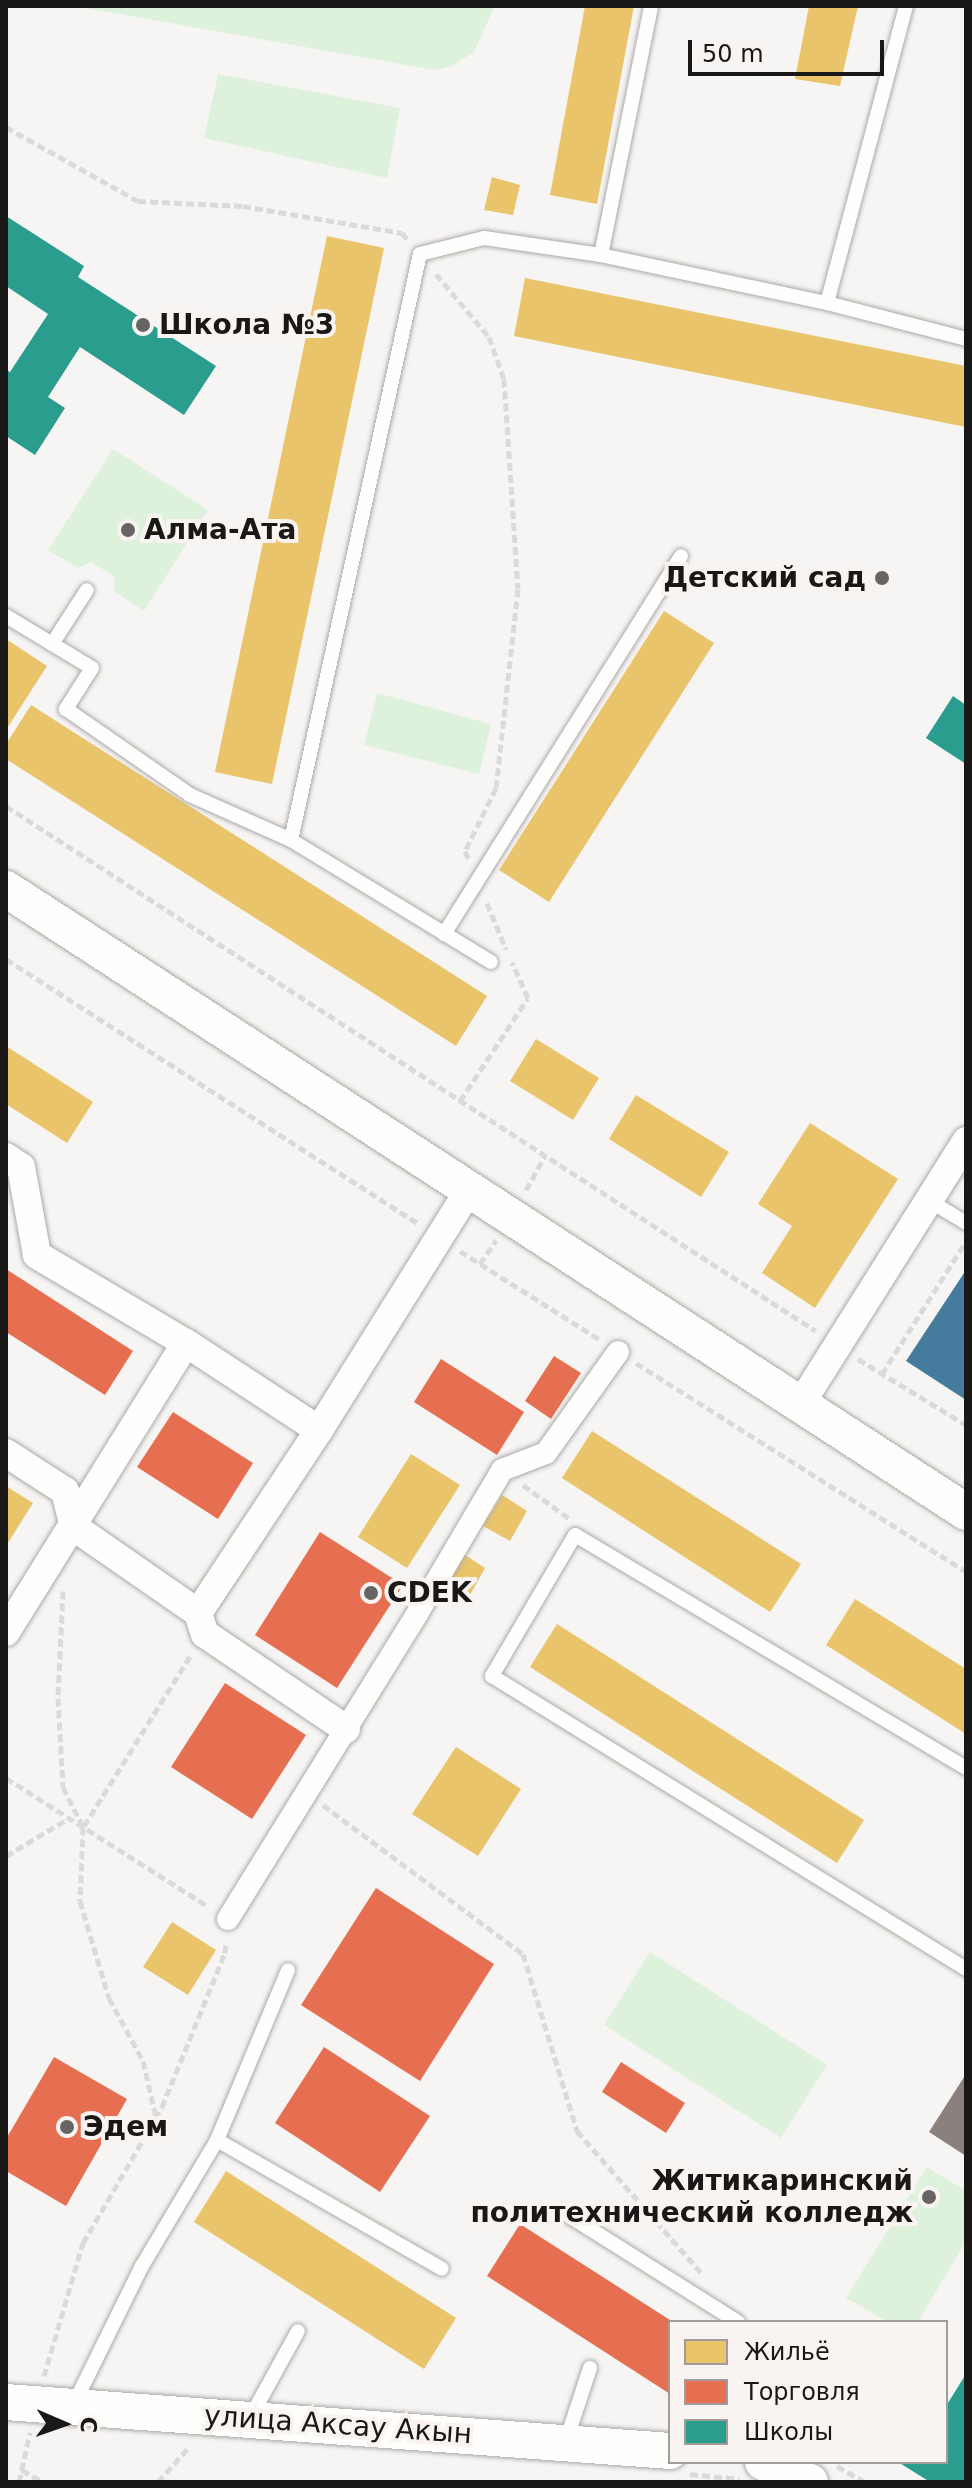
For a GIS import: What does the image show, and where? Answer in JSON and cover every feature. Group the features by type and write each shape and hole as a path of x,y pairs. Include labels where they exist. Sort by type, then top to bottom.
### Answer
{"street":[{"path":"6,889 966,1512"},
{"path":"800,1405 966,1141"},
{"path":"6,1157 21,1167 37,1255 186,1343 319,1430"},
{"path":"201,1623 469,1190"},
{"path":"6,1632 186,1343"},
{"path":"228,1919 502,1470 546,1453 618,1352"},
{"path":"6,1453 65,1491 74,1527 346,1729"},
{"name":"улица Аксау Акын","path":"21,2403 668,2451"},
{"path":"768,2464 810,2482"}],"lane":[{"path":"601,255 651,6"},
{"path":"827,303 906,6"},
{"path":"291,840 420,254 484,238 601,255 827,303 966,339"},
{"path":"444,934 681,556"},
{"path":"52,644 87,590"},
{"path":"6,616 92,668 66,709 190,795 291,840 491,962"},
{"path":"930,1201 966,1223"},
{"path":"966,1768 575,1535 492,1676 966,1969"},
{"path":"73,2407 142,2266 217,2140 288,1970"},
{"path":"217,2140 442,2269"},
{"path":"563,2212 733,2319"},
{"path":"250,2418 298,2331"},
{"path":"565,2441 590,2368"}],"path":[{"path":"6,127 138,201 243,206 402,233 489,337 504,379 518,589 496,788 465,851 528,998 460,1101"},
{"path":"6,806 838,1346 966,1425"},
{"path":"6,959 966,1572"},
{"path":"882,1374 966,1241"},
{"path":"502,1470 569,1517 575,1535"},
{"path":"63,1590 58,1698 63,1787 83,1827"},
{"path":"156,2117 143,2061 109,1998 80,1901 83,1827 201,1623"},
{"path":"6,1778 228,1919 225,1953 156,2117 83,2243 21,2403 22,2470 19,2482"},
{"path":"306,1793 523,1954 577,2131 701,2272 733,2319"},
{"path":"6,1856 69,1818"},
{"path":"161,2480 193,2443"},
{"path":"833,2464 865,2482"},
{"path":"22,2470 43,2482"}],"green space":[{"path":"74,6 495,6 474,52 452,66 434,70"},
{"path":"218,74 400,108 387,178 204,138"},
{"name":"Алма-Ата","path":"113,449 208,510 144,611 114,591 115,577 91,562 78,568 48,550"},
{"path":"377,693 491,724 479,774 364,745"},
{"path":"650,1952 827,2065 781,2138 604,2025"},
{"path":"927,2167 966,2191 966,2241 919,2320 884,2320 846,2298"}],"building: Жильё":[{"path":"585,6 634,6 597,204 550,195"},
{"path":"809,6 858,6 840,86 795,79"},
{"path":"492,177 520,185 513,215 484,210"},
{"path":"327,236 384,248 272,784 215,772"},
{"path":"525,278 966,366 966,427 514,336"},
{"path":"664,611 714,643 549,902 499,870"},
{"path":"6,639 47,666 6,730"},
{"path":"31,705 487,996 456,1046 6,759 6,744"},
{"path":"536,1039 599,1078 573,1120 510,1081"},
{"path":"6,1046 93,1102 67,1143 6,1104"},
{"path":"636,1095 729,1152 701,1197 609,1139"},
{"path":"810,1123 898,1179 815,1308 762,1273 792,1226 758,1204"},
{"path":"592,1431 801,1564 770,1612 562,1478"},
{"path":"411,1454 460,1485 407,1568 358,1537"},
{"path":"6,1486 33,1503 6,1546"},
{"path":"502,1495 527,1511 510,1541 483,1526"},
{"path":"462,1553 485,1568 470,1595 448,1579"},
{"path":"855,1599 966,1669 966,1734 826,1645"},
{"path":"557,1624 864,1820 837,1863 530,1667"},
{"path":"456,1747 521,1789 478,1856 412,1814"},
{"path":"172,1922 216,1950 188,1995 143,1967"},
{"path":"226,2171 456,2318 424,2369 194,2222"}],"building: Торговля":[{"path":"6,1269 133,1351 105,1395 6,1332"},
{"path":"554,1356 581,1373 551,1419 525,1401"},
{"path":"441,1359 524,1412 497,1455 414,1402"},
{"path":"173,1412 253,1463 218,1519 137,1467"},
{"path":"320,1532 403,1585 337,1688 255,1635"},
{"path":"225,1683 306,1735 252,1819 171,1767"},
{"path":"376,1888 494,1964 420,2081 301,2005"},
{"path":"324,2047 430,2116 380,2192 275,2123"},
{"path":"54,2057 127,2099 66,2206 6,2171 6,2139"},
{"path":"621,2062 685,2103 666,2133 602,2092"},
{"path":"520,2224 670,2320 668,2393 487,2276"}],"building: Школы":[{"path":"6,216 84,266 78,277 216,366 184,415 80,347 48,397 65,408 35,455 6,436 6,370 10,372 48,314 6,286"},
{"path":"953,696 966,705 966,764 926,738"},
{"path":"966,2374 966,2482 930,2482 901,2464 948,2464 948,2403"}],"building: Учреждения":[{"path":"966,1270 966,1400 906,1361"}],"building: Промзона":[{"path":"966,2074 966,2156 929,2132"}],"place":[{"name":"Школа №3","path":"143,325"},
{"name":"Алма-Ата","path":"128,530"},
{"name":"Детский сад","path":"882,578"},
{"name":"CDEK","path":"371,1593"},
{"name":"Эдем","path":"67,2127"},
{"name":"Житикаринский политехнический колледж","path":"929,2197"}]}
